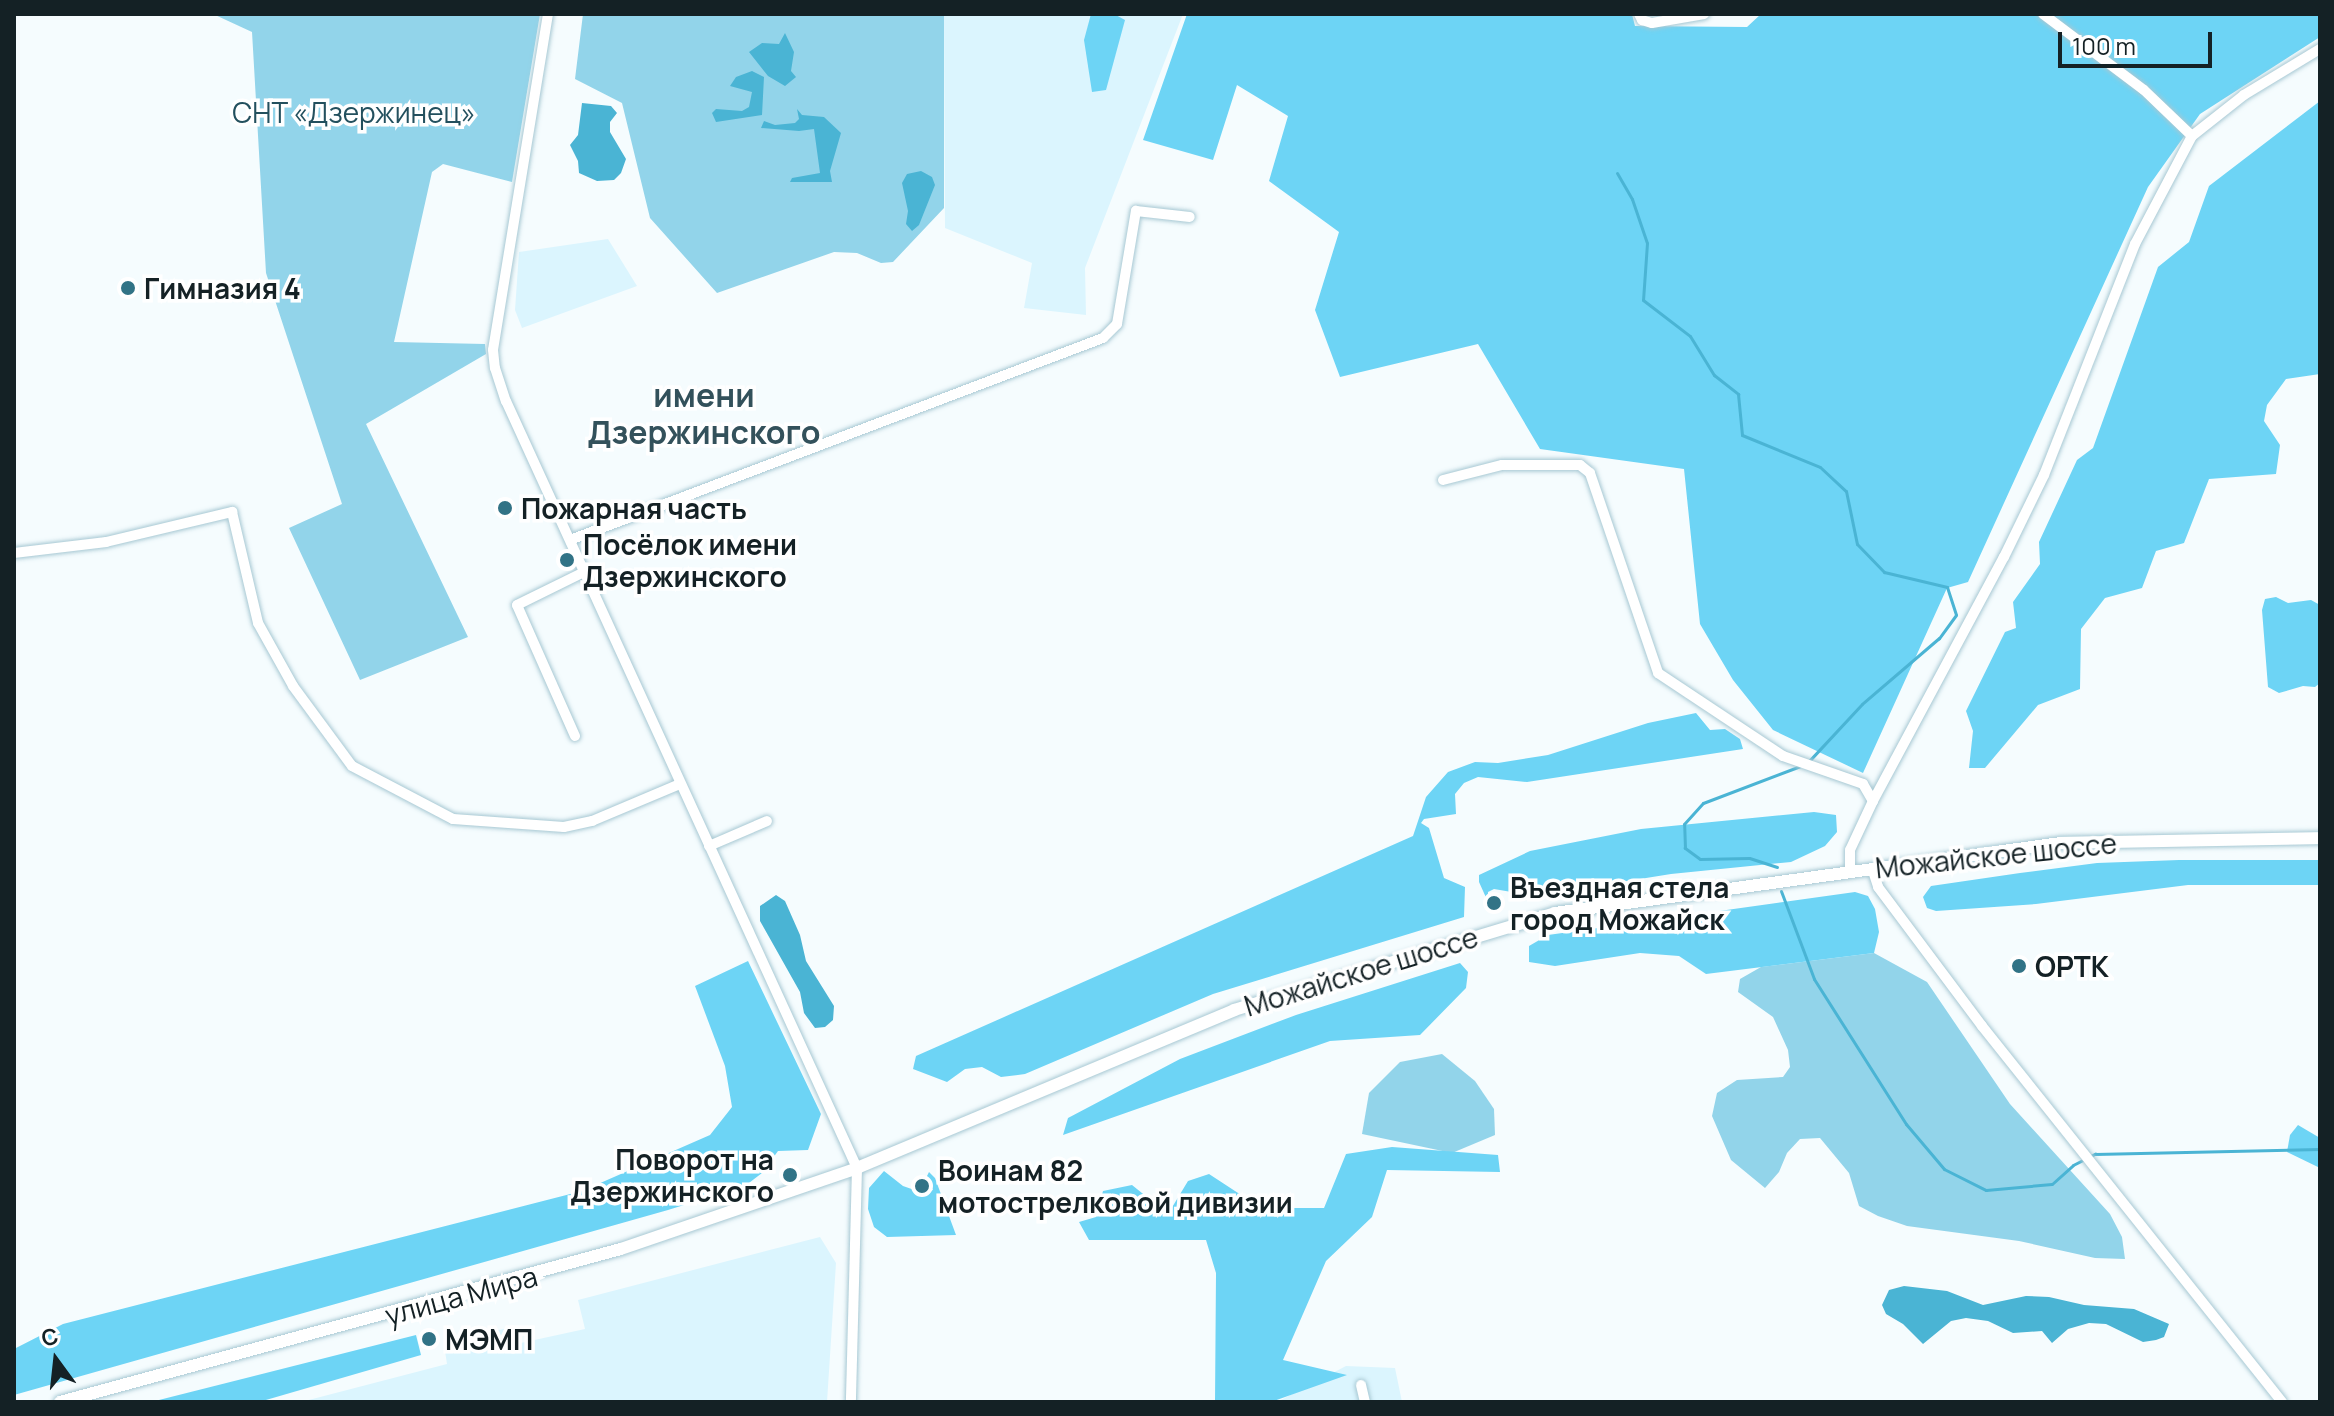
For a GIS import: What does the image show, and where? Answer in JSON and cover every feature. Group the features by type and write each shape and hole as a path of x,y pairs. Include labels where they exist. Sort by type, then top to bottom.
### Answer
{"main road":[{"name":"Можайское шоссе","path":"857,1168 1210,1019 1375,965 1581,908 2074,842 2320,838"},
{"name":"улица Мира","path":"60,1402 552,1270 857,1168"}],"street":[{"path":"548,14 494,360 506,401 857,1168 851,1402"},
{"path":"1639,14 1642,20 1652,23 1704,14"},
{"path":"2043,14 2144,90 2192,136"},
{"path":"1850,871 1850,850 1873,801 2038,488 2135,244 2192,136 2244,95 2320,49"},
{"path":"570,540 1103,338 1117,324 1136,211 1190,217"},
{"path":"1443,480 1502,465 1580,465 1590,473 1658,673 1783,756 1863,784 1873,801"},
{"path":"14,553 106,542 232,512 258,623 293,686 352,766 453,819 564,827 592,821 680,784"},
{"path":"575,736 517,605 584,572"},
{"path":"709,846 767,821"},
{"path":"1872,868 1878,887 1982,1026 2282,1402"},
{"path":"1361,1385 1365,1402"}],"shaded area":[{"path":"944,14 1183,14 1085,268 1086,315 1024,308 1032,263 945,228"},
{"path":"1091,14 1114,14 1125,20 1106,90 1092,92 1084,40"},
{"path":"1187,14 1632,14 1635,26 1747,27 1761,14 2320,14 2320,37 2200,114 2148,187 1968,582 1947,588 1863,773 1773,730 1733,680 1700,624 1684,469 1540,449 1478,344 1340,377 1315,310 1339,232 1269,181 1288,116 1237,85 1213,160 1143,140"},
{"path":"785,33 794,52 791,71 796,77 785,86 768,76 749,52 762,43 779,44"},
{"path":"752,71 764,77 762,115 716,122 712,113 716,109 742,111 749,107 752,92 730,86 736,77"},
{"path":"2320,101 2320,374 2286,379 2267,405 2264,421 2280,445 2276,474 2209,479 2184,543 2156,551 2142,588 2105,598 2081,629 2080,689 2038,705 1985,768 1969,768 1973,731 1966,711 2005,632 2016,628 2013,602 2040,564 2039,542 2077,460 2093,448 2158,267 2189,242 2209,186"},
{"path":"582,103 611,106 617,113 610,122 610,132 626,159 621,173 614,180 597,181 579,173 578,161 570,145 578,135"},
{"path":"797,109 802,115 824,117 841,133 830,171 832,182 790,182 792,178 820,173 814,129 761,128 764,121 775,125 795,123 799,119"},
{"path":"921,171 932,177 935,185 919,225 912,231 906,224 908,211 902,183 907,174"},
{"path":"608,239 637,286 522,328 515,310 519,252"},
{"path":"2276,597 2288,603 2311,600 2320,605 2320,683 2315,687 2303,686 2279,693 2268,687 2262,610 2265,599"},
{"path":"1696,713 1710,730 1725,729 1740,739 1743,749 1527,782 1478,777 1464,783 1455,794 1456,814 1424,819 1421,823 1429,828 1444,878 1465,887 1464,917 1213,994 1025,1074 1001,1077 982,1067 965,1069 947,1082 913,1069 916,1056 1413,836 1426,797 1448,772 1475,762 1498,763 1548,755 1648,723"},
{"path":"1814,812 1836,815 1837,832 1825,846 1791,862 1671,874 1534,896 1494,889 1488,892 1488,902 1479,882 1479,875 1530,851 1641,829"},
{"path":"2320,860 2320,885 2188,885 2036,904 1936,911 1927,908 1923,897 1931,886 2020,873 2097,863"},
{"path":"1855,892 1868,896 1875,909 1879,932 1874,953 1706,974 1679,956 1640,953 1555,966 1529,962 1529,946 1548,935"},
{"path":"776,895 785,901 800,935 806,961 834,1006 833,1020 825,1027 815,1028 804,1013 800,992 760,921 760,906"},
{"path":"748,961 821,1114 808,1150 778,1151 762,1173 745,1186 668,1210 14,1395 14,1349 63,1324 582,1191 710,1135 732,1107 725,1066 695,986"},
{"path":"1460,963 1468,972 1466,988 1420,1035 1330,1041 1063,1135 1068,1118 1180,1059 1296,1015"},
{"path":"2298,1125 2320,1138 2320,1168 2287,1152 2290,1135"},
{"path":"1392,1147 1498,1155 1500,1172 1387,1170 1372,1217 1326,1261 1283,1360 1347,1375 1271,1402 1215,1402 1216,1273 1206,1240 1089,1240 1079,1222 1096,1217 1103,1191 1132,1185 1168,1214 1188,1181 1209,1174 1261,1208 1324,1208 1346,1154"},
{"path":"884,1171 903,1186 923,1193 933,1190 926,1178 929,1172 935,1178 956,1235 887,1237 874,1227 868,1209 869,1188"},
{"path":"820,1237 836,1263 827,1402 301,1402 447,1364 445,1351 473,1346 472,1335 504,1329 507,1346 585,1329 578,1300"},
{"path":"1904,1286 1947,1291 1983,1305 2026,1296 2134,1309 2169,1324 2164,1337 2143,1342 2106,1324 2089,1323 2068,1329 2052,1343 2042,1331 2013,1333 1988,1321 1966,1318 1951,1321 1923,1344 1903,1324 1886,1314 1882,1305 1889,1290"},
{"path":"416,1335 421,1355 259,1402 151,1402"},
{"path":"1346,1366 1395,1368 1402,1402 1277,1402"}],"green space":[{"name":"СНТ «Дзержинец»","path":"213,14 540,14 512,182 443,164 432,172 394,342 485,344 486,354 366,424 468,637 360,680 289,528 342,504 266,273 252,32"},
{"path":"583,14 944,14 944,208 893,262 881,263 857,253 834,252 717,293 650,218 622,103 575,79"},
{"path":"1874,953 1927,982 2010,1104 2110,1214 2122,1237 2125,1259 2095,1258 2019,1241 1907,1226 1878,1216 1859,1206 1849,1173 1820,1138 1800,1139 1787,1153 1779,1172 1765,1188 1731,1160 1712,1116 1717,1093 1737,1080 1783,1077 1790,1067 1788,1050 1773,1017 1738,992 1740,979 1761,967"},
{"path":"1442,1054 1475,1081 1494,1109 1495,1135 1452,1153 1362,1134 1369,1093 1400,1062"}],"waterway":[{"path":"1617,173 1632,199 1647,243 1643,300 1690,336 1714,375 1738,394 1742,435 1820,467 1846,491 1857,544 1884,572 1947,587 1956,615 1939,638 1862,704 1809,761"},
{"path":"1777,867 1749,858 1700,859 1685,848 1684,824 1703,803 1803,765"},
{"path":"1781,891 1814,979 1906,1124 1944,1169 1986,1190 2052,1184 2073,1165 2095,1154 2320,1149"}],"place":[{"name":"Гимназия 4","path":"128,288"},
{"name":"Пожарная часть","path":"505,508"},
{"name":"Посёлок имени Дзержинского","path":"567,560"},
{"name":"Въездная стела город Можайск","path":"1494,903"},
{"name":"ОРТК","path":"2019,966"},
{"name":"Поворот на Дзержинского","path":"790,1175"},
{"name":"Воинам 82 мотострелковой дивизии","path":"922,1186"},
{"name":"МЭМП","path":"429,1339"}],"district":[{"name":"имени Дзержинского","path":"704,414"}]}
